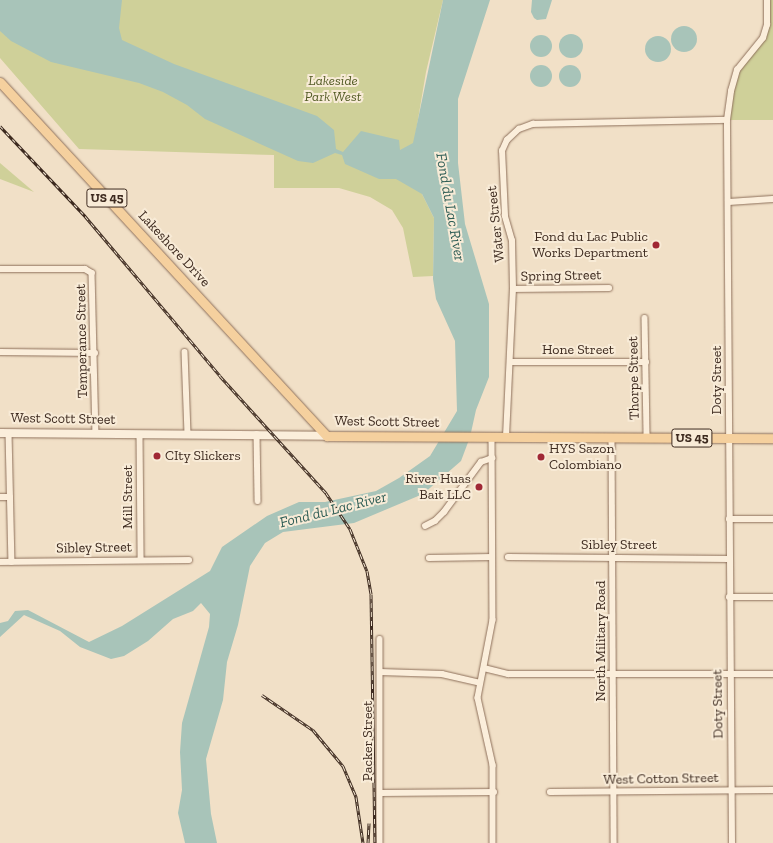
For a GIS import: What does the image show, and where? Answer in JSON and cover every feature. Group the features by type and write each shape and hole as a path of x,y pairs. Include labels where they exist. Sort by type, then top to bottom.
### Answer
{"main road":[{"name":"Lakeshore Drive","path":"0,82 327,436"},
{"name":"West Scott Street","path":"0,433 257,434 612,439 773,438"}],"street":[{"name":"Doty Street","path":"732,843 729,598 727,120 731,90 737,70 764,38 768,21 767,0"},
{"name":"Water Street","path":"506,437 513,289 512,241 504,216 502,151 513,133 533,124 727,120"},
{"path":"728,202 773,199"},
{"name":"Temperance Street","path":"0,269 85,269 91,272 95,353 96,434"},
{"name":"Spring Street","path":"513,289 609,288"},
{"name":"Thorpe Street","path":"645,318 647,438"},
{"path":"0,352 95,353"},
{"path":"185,352 188,434"},
{"name":"Hone Street","path":"510,362 646,362"},
{"path":"9,433 12,562"},
{"name":"Mill Street","path":"140,434 141,559"},
{"path":"257,434 258,501"},
{"path":"492,437 492,630 480,683 479,707 493,765 493,843"},
{"name":"North Military Road","path":"612,439 614,843"},
{"path":"425,526 436,521 444,512 481,462 492,458"},
{"path":"0,497 10,497"},
{"path":"729,519 773,519"},
{"path":"429,558 492,557"},
{"name":"Sibley Street","path":"508,557 729,559"},
{"name":"Sibley Street","path":"0,562 141,559 189,560"},
{"path":"729,598 773,597"},
{"name":"Packer Street","path":"380,639 380,843"},
{"path":"484,668 508,674 773,674"},
{"path":"380,672 442,674 480,683"},
{"name":"West Cotton Street","path":"550,792 773,790"},
{"path":"380,793 494,792"}],"green space":[{"name":"Lakeside Park West","path":"0,0 443,0 426,72 414,143 422,194 434,218 433,276 413,277 403,228 392,210 370,197 339,188 274,188 274,155 79,149 0,58"},
{"path":"767,0 773,0 773,120 727,120 733,79 763,38"},
{"path":"0,163 34,192 0,179"}],"water":[{"name":"Fond du Lac River","path":"0,0 122,0 119,28 122,40 174,64 317,116 334,130 336,149 343,152 361,131 399,140 400,150 413,143 443,0 490,0 458,99 458,163 465,224 489,304 489,377 476,410 470,437 461,461 423,494 354,523 283,532 265,543 250,566 238,625 227,662 223,700 206,759 211,814 217,843 185,843 178,813 182,790 180,752 182,723 209,627 210,614 201,603 193,611 173,619 148,641 124,656 111,659 80,647 60,631 24,615 0,637 0,623 8,621 15,611 28,610 89,642 122,626 210,571 222,547 267,516 299,502 325,502 376,491 399,478 430,456 457,411 455,341 436,299 433,279 434,218 422,194 396,179 379,179 345,164 342,155 335,153 313,163 298,161 205,119 187,105 163,92 139,83 51,62 11,41 0,31"},
{"path":"532,0 552,0 546,19 537,20 534,18 531,12"},
{"path":"684,26 693,30 697,39 693,48 684,52 675,48 671,39 675,30"},
{"path":"571,34 579,38 583,46 579,54 571,58 563,54 559,46 563,38"},
{"path":"541,35 549,38 552,46 549,54 541,57 533,54 530,46 533,38"},
{"path":"658,36 667,40 671,49 667,58 658,62 649,58 645,49 649,40"},
{"path":"541,65 549,68 552,76 549,84 541,87 533,84 530,76 533,68"},
{"path":"566,65 574,65 581,72 581,80 574,87 566,87 559,80 559,72"}],"railway":[{"path":"0,126 85,216 220,376 326,493 350,529 367,571 371,594 375,843"},
{"path":"262,695 313,730 343,766 356,797 363,843"},
{"path":"368,843 369,823"}],"place":[{"name":"Fond du Lac Public Works Department","path":"656,245"},
{"name":"CIty Slickers","path":"157,456"},
{"name":"HYS Sazon Colombiano","path":"541,457"},
{"name":"River Huas Bait LLC","path":"479,487"}]}
